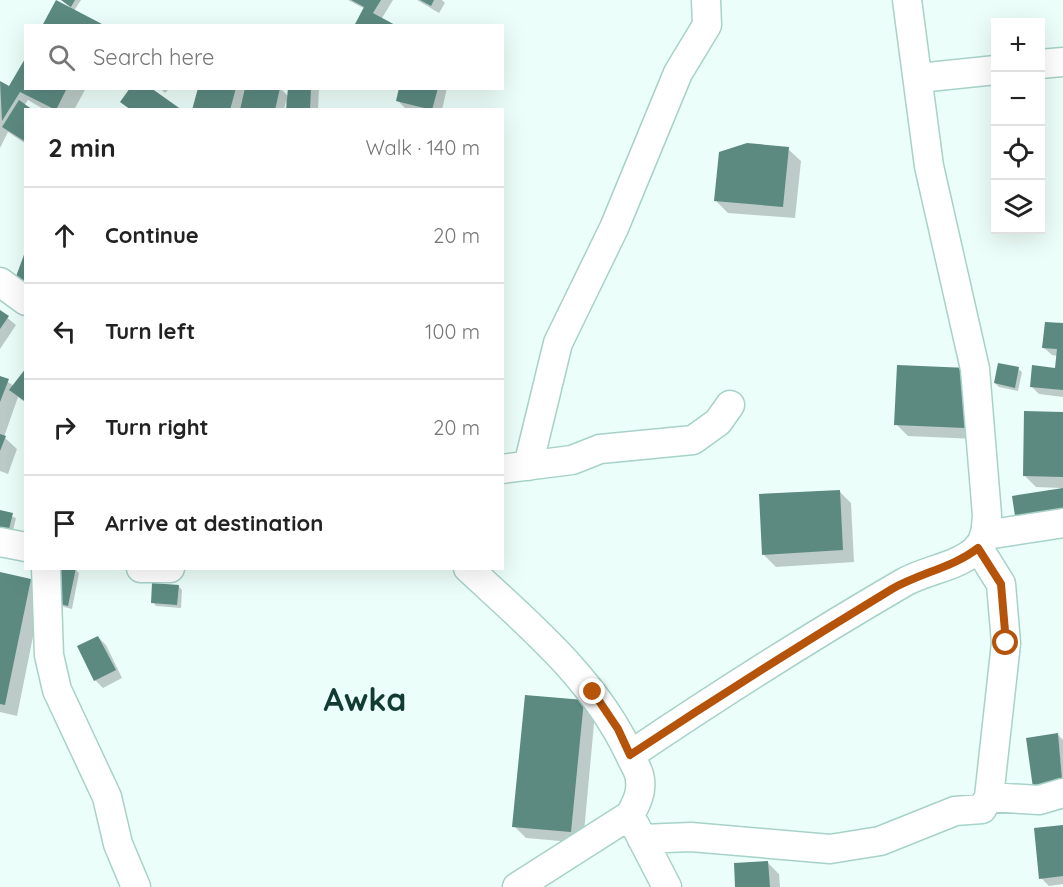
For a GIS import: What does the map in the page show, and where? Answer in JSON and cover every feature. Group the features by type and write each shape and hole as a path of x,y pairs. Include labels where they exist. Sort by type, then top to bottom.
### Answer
{"street":[{"path":"706,0 707,25 678,73 614,228 558,343 515,467 572,460 600,449 693,440 718,422 730,405"},
{"path":"517,887 636,827 691,837 830,849 880,841 955,811 982,809 989,797 1006,643 1001,584 982,541 987,515 975,369 929,166 907,0"},
{"path":"1045,64 1063,62"},
{"path":"919,78 991,71"},
{"path":"0,282 24,300"},
{"path":"630,755 751,674 896,587 968,555 982,541 1063,523"},
{"path":"0,542 24,547"},
{"path":"46,570 49,655 57,690 107,797 118,844 136,887"},
{"path":"470,570 528,624 593,692 618,729 640,779 636,827 667,887"},
{"path":"989,797 1039,800 1063,793"}],"building":[{"path":"56,0 102,24 43,24"},
{"path":"61,0 75,0 71,7"},
{"path":"351,0 381,0 373,13 393,24 355,24 364,7"},
{"path":"420,0 434,0 431,6"},
{"path":"24,60 24,90 66,90 57,108 52,108 20,92 2,121 0,81 9,86"},
{"path":"129,90 154,90 179,108 128,108 120,102"},
{"path":"197,90 235,90 231,108 193,108"},
{"path":"245,90 280,90 275,108 240,108"},
{"path":"288,90 311,90 310,108 286,108"},
{"path":"399,90 437,90 433,108 396,101"},
{"path":"19,100 30,108 24,108 24,141 2,127"},
{"path":"747,143 789,147 783,207 714,201 719,152"},
{"path":"24,255 24,285 14,282"},
{"path":"0,310 9,316 0,329"},
{"path":"1045,322 1063,323 1063,390 1030,387 1032,365 1055,368 1057,349 1042,348"},
{"path":"998,363 1019,367 1015,388 994,383"},
{"path":"897,365 968,368 965,428 894,425"},
{"path":"24,371 24,401 9,390"},
{"path":"0,376 9,379 0,402"},
{"path":"1024,411 1063,412 1063,477 1023,476"},
{"path":"0,434 6,436 0,451"},
{"path":"1063,488 1063,515 1016,523 1012,496"},
{"path":"840,490 843,550 762,555 759,494"},
{"path":"0,510 13,513 8,533 0,531"},
{"path":"54,570 76,570 68,606 47,601"},
{"path":"0,572 31,579 5,705 0,704"},
{"path":"152,583 179,585 177,605 151,603"},
{"path":"98,636 116,670 94,681 77,646"},
{"path":"525,695 584,700 571,832 512,827"},
{"path":"1058,733 1063,791 1034,795 1026,738"},
{"path":"1063,825 1063,876 1039,879 1034,828"},
{"path":"768,861 770,887 735,887 734,863"}],"district":[{"name":"Awka","path":"365,699"}],"route":[{"path":"593,692 618,729 630,755 751,674 906,581 968,555 978,548 1001,584 1006,643"}]}
